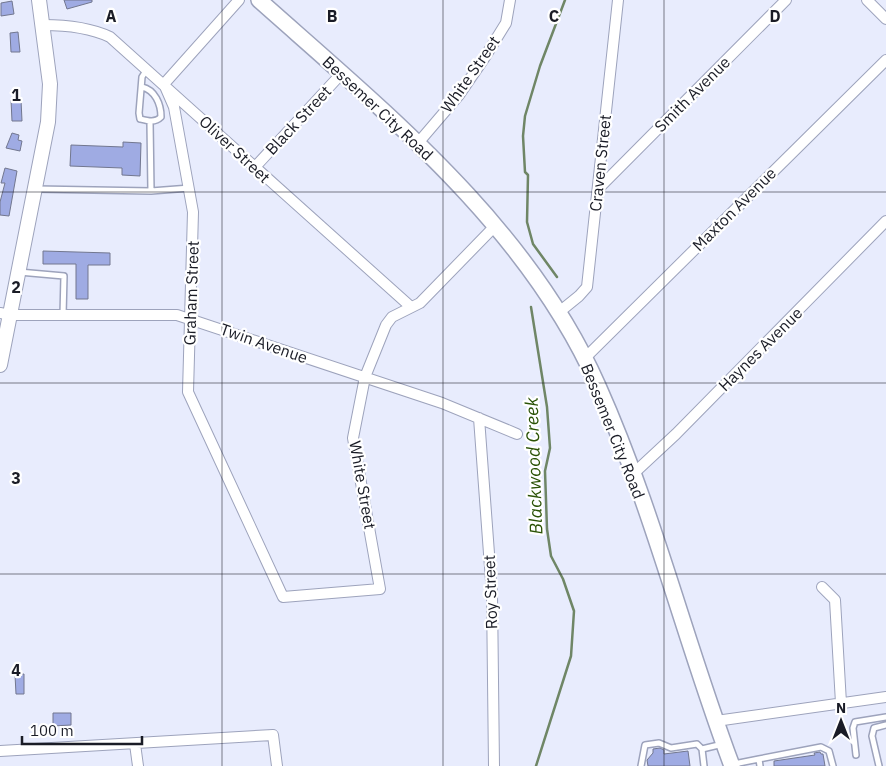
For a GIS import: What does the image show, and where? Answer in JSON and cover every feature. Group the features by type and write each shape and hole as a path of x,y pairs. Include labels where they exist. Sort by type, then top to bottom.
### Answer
{"main road":[{"path":"0,365 5,314 19,272 48,122 50,84 39,0"},
{"name":"Bessemer City Road","path":"259,0 418,143 514,250 558,313 598,385 632,474 732,765"}],"street":[{"path":"164,84 239,0"},
{"name":"White Street","path":"418,143 459,95 485,57 506,23 510,0"},
{"name":"Craven Street","path":"558,313 580,296 586,287 618,0"},
{"name":"Smith Avenue","path":"598,189 786,0"},
{"path":"867,0 886,19"},
{"name":"Oliver Street","path":"43,25 59,25 103,33 110,37 411,307"},
{"name":"Maxton Avenue","path":"584,359 886,60"},
{"name":"Black Street","path":"255,167 342,73"},
{"name":"Graham Street","path":"164,84 174,107 193,212 188,392 283,597 380,589"},
{"name":"Haynes Avenue","path":"632,474 676,434 886,221"},
{"name":"White Street","path":"380,589 353,438 366,377 386,325 392,317 420,304 494,226"},
{"name":"Twin Avenue","path":"5,314 177,315 191,318 366,377 479,418 517,434"},
{"name":"Roy Street","path":"479,418 492,594 494,766"},
{"path":"822,587 835,600 842,703"},
{"path":"716,721 886,698"},
{"path":"0,751 273,735 277,766"},
{"path":"135,744 138,766"}],"lane":[{"path":"142,87 152,92 160,103 161,117 150,122 140,119 139,113 142,77 147,69"},
{"path":"150,122 151,191"},
{"path":"36,189 151,191 190,188"},
{"path":"19,272 64,276 63,315"},
{"path":"856,755 853,728 855,722 886,716"},
{"path":"879,766 872,736 874,728 886,725"},
{"path":"641,766 645,745 659,743 671,748 697,744 702,749 704,766"},
{"path":"702,749 724,744"},
{"path":"732,765 821,747 829,751 833,766"},
{"path":"759,759 760,766"}],"building":[{"path":"64,0 92,0 92,2 67,9"},
{"path":"12,1 14,14 1,16 1,3"},
{"path":"18,32 20,52 11,52 10,33"},
{"path":"11,100 21,100 22,121 12,121"},
{"path":"12,133 19,135 18,140 22,141 20,151 6,148"},
{"path":"123,142 141,143 140,176 122,175 122,168 70,166 71,145 123,147"},
{"path":"5,168 17,171 9,216 0,215 0,202 5,183 1,183"},
{"path":"43,251 110,253 110,265 88,265 88,299 76,299 76,264 43,264"},
{"path":"24,674 24,694 16,694 15,675"},
{"path":"53,713 71,713 71,725 53,726"},
{"path":"660,748 664,750 664,754 688,751 690,766 648,766 647,760 653,753 653,749"},
{"path":"820,752 823,754 825,766 774,766 774,761 815,755 814,753"}],"waterway":[{"name":"Blackwood Creek","path":"557,277 533,244 527,222 528,175 525,172 523,136 525,116 540,66 565,0"},
{"name":"Blackwood Creek","path":"531,307 547,407 550,448 545,471 547,529 551,556 563,579 574,611 571,656 536,766"}]}
